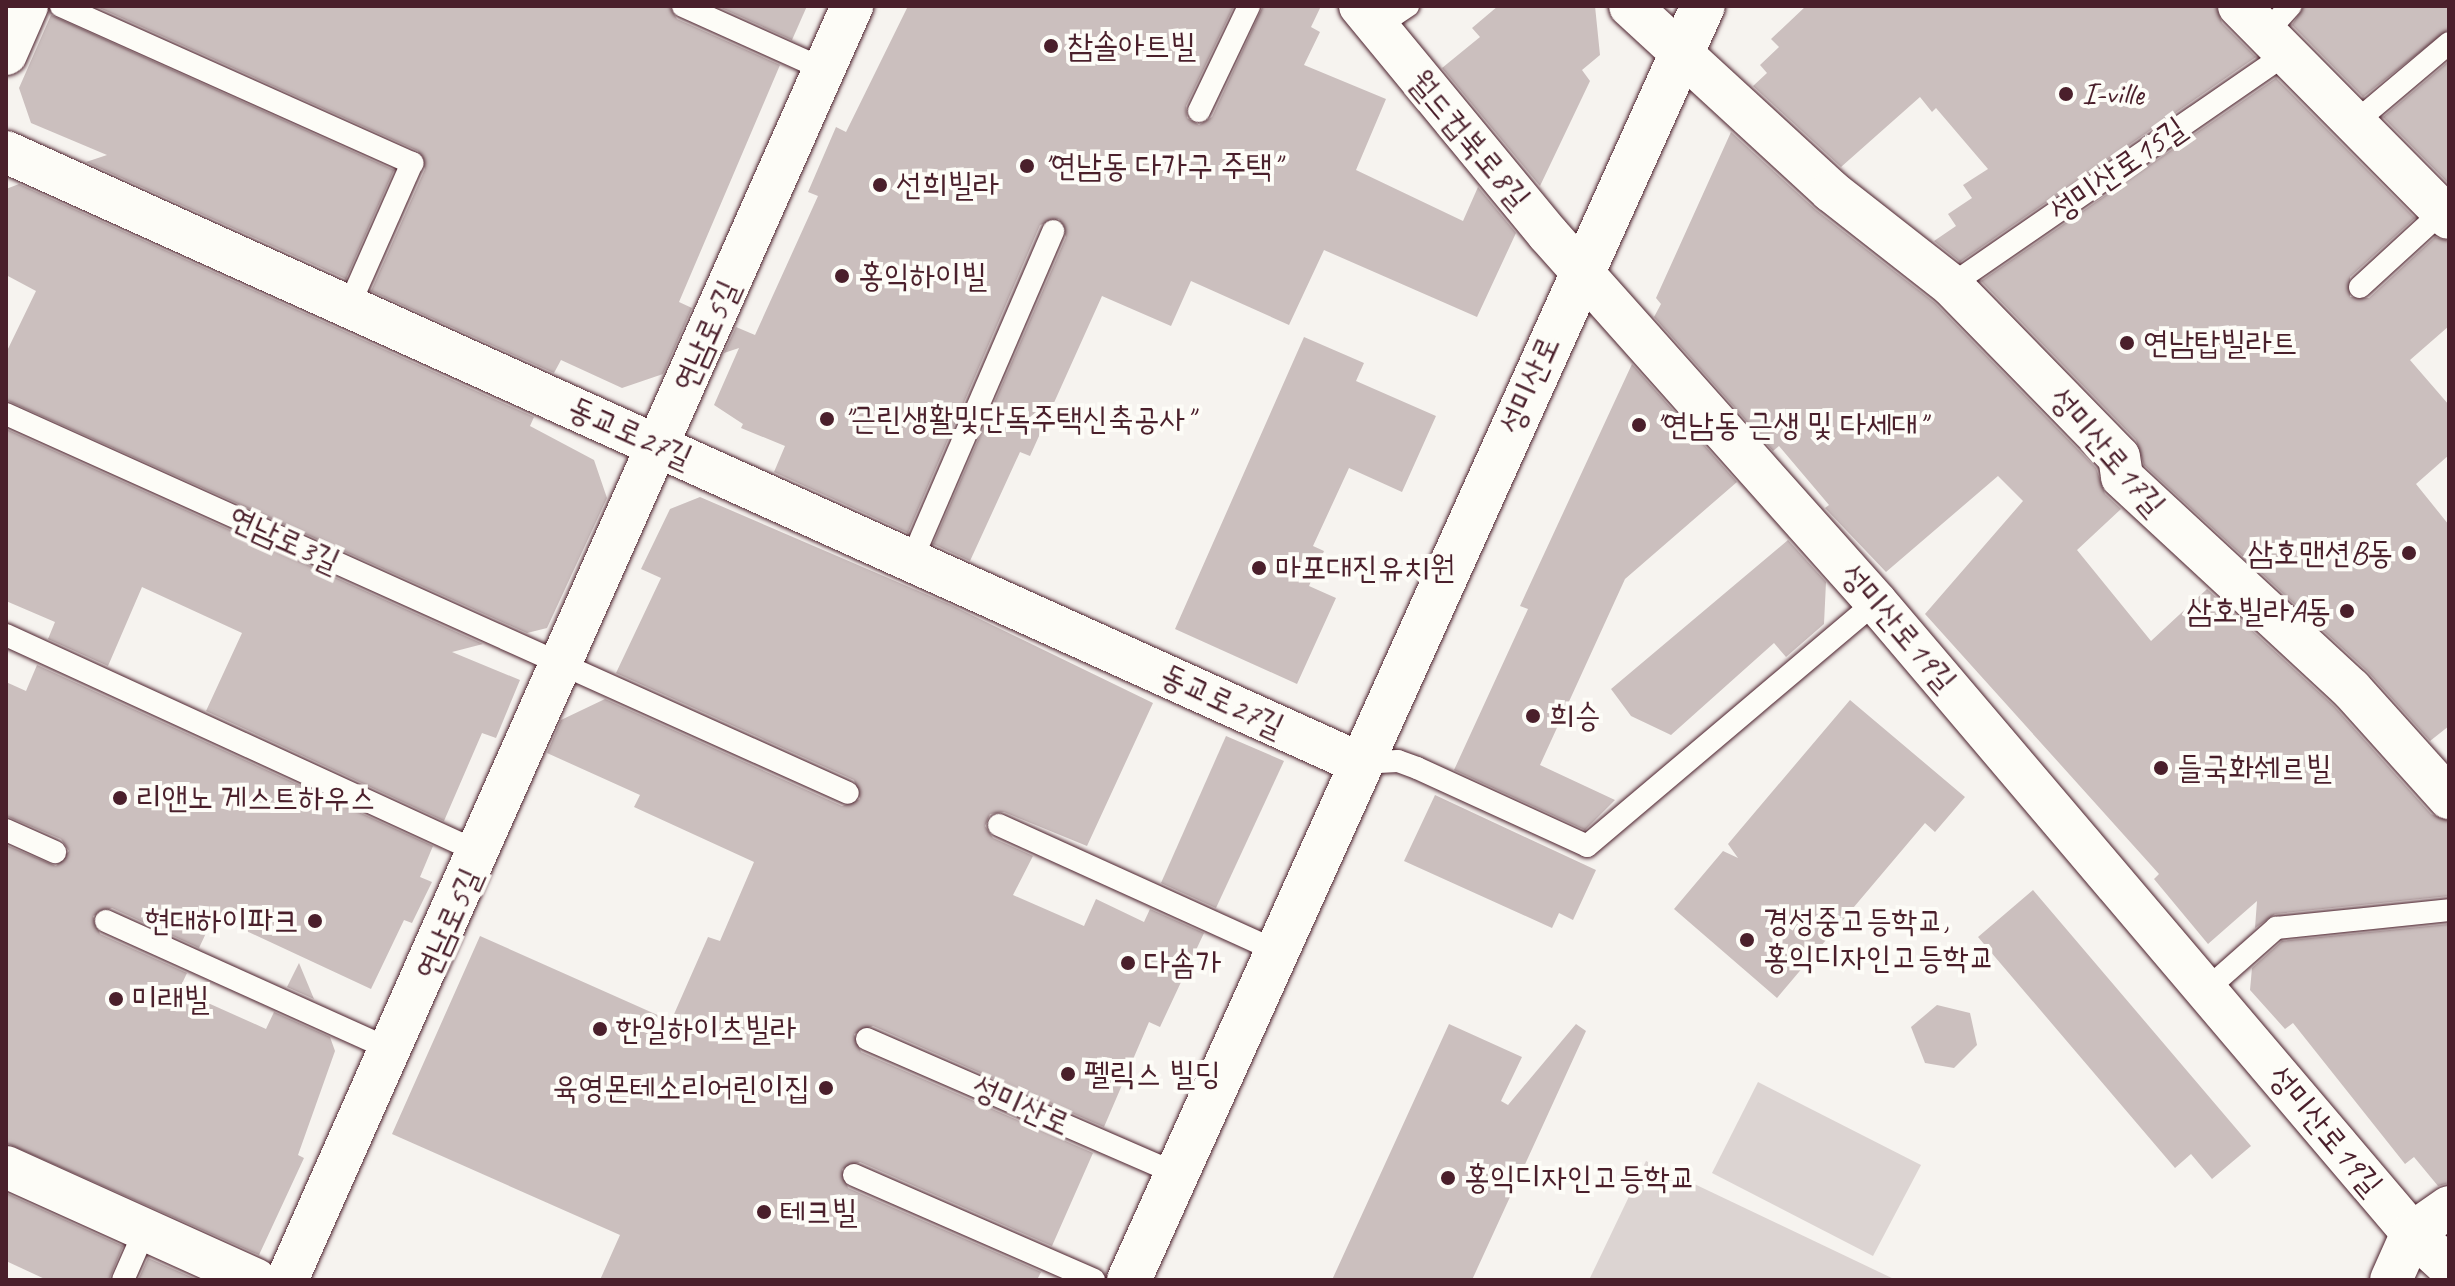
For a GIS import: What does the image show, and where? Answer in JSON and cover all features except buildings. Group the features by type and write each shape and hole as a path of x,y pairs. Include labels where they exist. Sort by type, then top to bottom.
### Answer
{"street":[{"path":"6,54 27,6"},
{"name":"연남로5길","path":"287,1280 481,853 852,6"},
{"name":"성미산로17길","path":"1630,6 1680,56 1831,191 1951,285 2119,457 2122,477 2351,689 2449,798"},
{"name":"성미산로","path":"1129,1280 1359,763 1703,6"},
{"name":"월드컵북로8길","path":"1381,13 1581,272"},
{"name":"성미산로15길","path":"2270,25 2352,125 2446,214"},
{"name":"동교로27길","path":"6,152 1359,763"},
{"name":"성미산로19길","path":"1581,272 1876,602 2412,1233 2449,1267"},
{"path":"6,1167 256,1280"},
{"path":"2391,1280 2412,1233 2449,1207"}],"lane":[{"path":"61,6 412,163 349,306"},
{"path":"683,6 823,69"},
{"path":"1199,111 1249,6"},
{"name":"성미산로15길","path":"1951,285 2270,25"},
{"path":"2352,125 2449,43"},
{"name":"성미산로15길","path":"2360,287 2446,214"},
{"path":"912,559 1053,231"},
{"name":"연남로3길","path":"6,414 563,666"},
{"path":"1359,763 1398,761 1587,846 1876,602"},
{"path":"6,635 481,853"},
{"path":"563,666 848,793"},
{"path":"999,825 1275,950"},
{"path":"6,830 55,852"},
{"path":"2206,990 2276,928 2449,910"},
{"path":"106,921 392,1050"},
{"name":"성미산로","path":"867,1039 1175,1173"},
{"path":"854,1175 1094,1280"},
{"path":"123,1280 145,1230"}],"shaded area":[{"path":"1758,1082 1921,1165 1873,1256 1712,1173"},
{"path":"1646,1161 1896,1280 1589,1280"}],"place":[{"name":"참솔아트빌","path":"1051,46"},
{"name":"I-ville","path":"2066,94"},
{"name":"\"연남동 다가구 주택\"","path":"1027,166"},
{"name":"선희빌라","path":"880,185"},
{"name":"홍익하이빌","path":"842,276"},
{"name":"연남탑빌라트","path":"2127,343"},
{"name":"\"근린생활및단독주택신축공사\"","path":"827,419"},
{"name":"\"연남동 근생 및 다세대\"","path":"1639,425"},
{"name":"삼호맨션B동","path":"2409,553"},
{"name":"마포대진유치원","path":"1259,568"},
{"name":"삼호빌라A동","path":"2347,611"},
{"name":"희승","path":"1533,716"},
{"name":"들국화쉐르빌","path":"2161,768"},
{"name":"리앤노 게스트하우스","path":"120,798"},
{"name":"현대하이파크","path":"315,921"},
{"name":"경성중고등학교, 홍익디자인고등학교","path":"1747,940"},
{"name":"다솜가","path":"1128,963"},
{"name":"미래빌","path":"116,999"},
{"name":"한일하이츠빌라","path":"600,1029"},
{"name":"펠릭스 빌딩","path":"1068,1074"},
{"name":"육영몬테소리어린이집","path":"826,1088"},
{"name":"홍익디자인고등학교","path":"1448,1178"},
{"name":"테크빌","path":"764,1212"}]}
